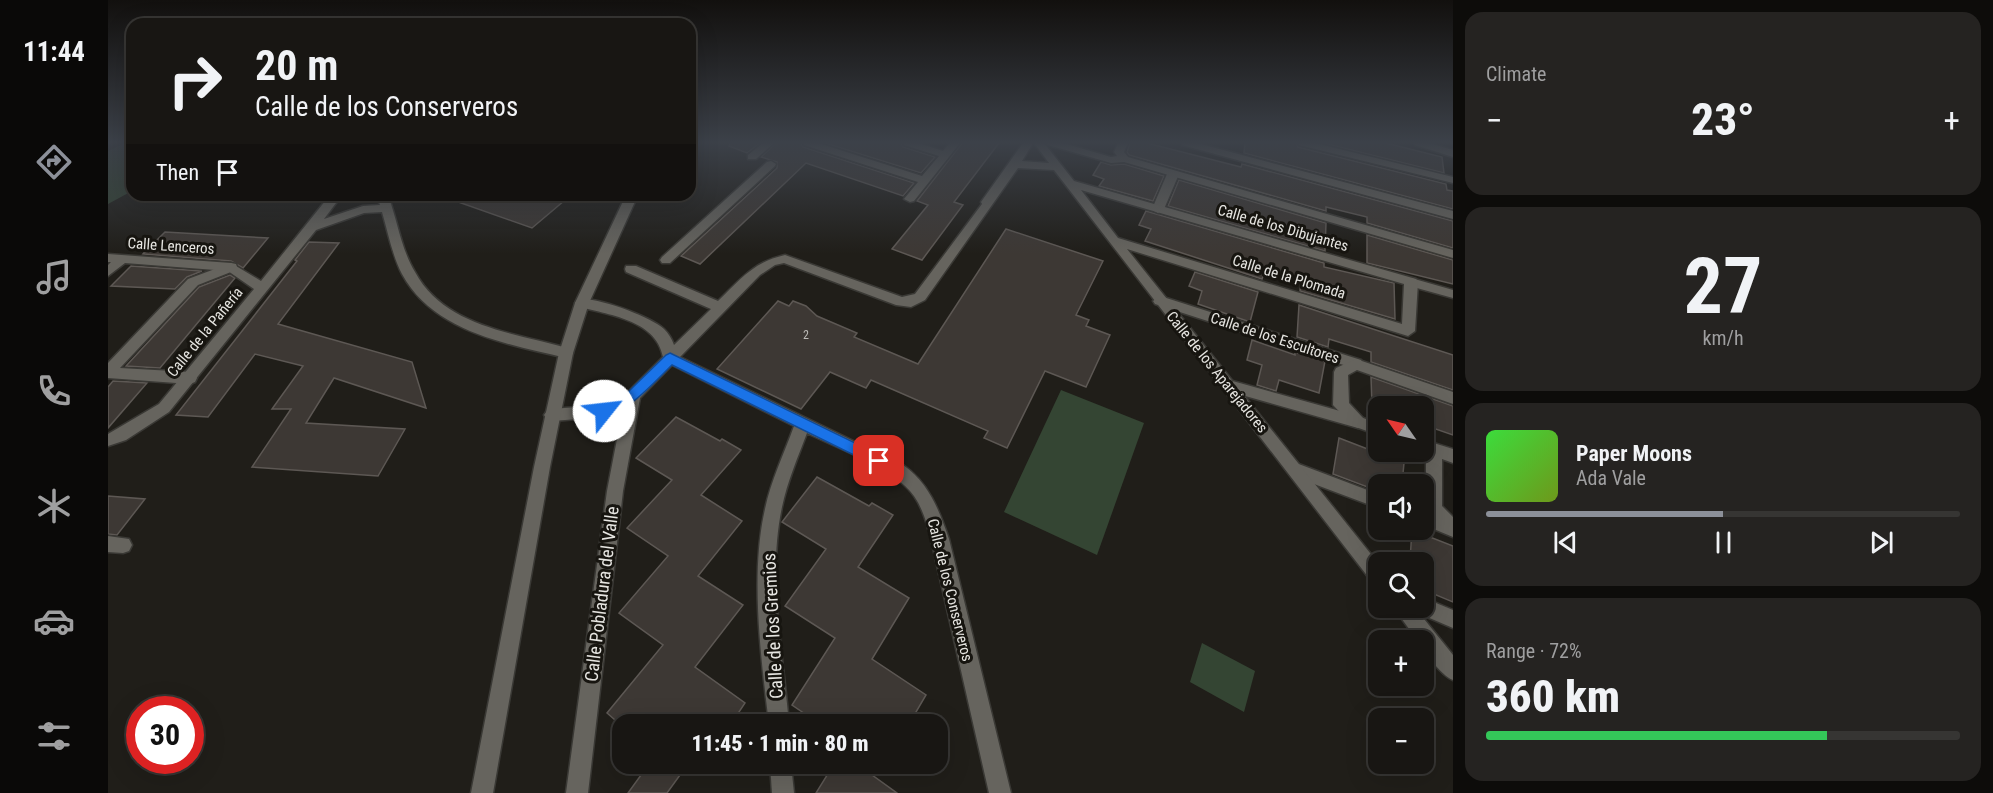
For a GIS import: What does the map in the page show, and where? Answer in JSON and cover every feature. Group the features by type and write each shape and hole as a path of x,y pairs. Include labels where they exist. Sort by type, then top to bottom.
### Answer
{"street":[{"path":"666,260 753,180"},
{"path":"910,199 925,182 919,180"},
{"path":"552,415 604,411 633,396 755,272 771,262 785,259 901,302 911,302 920,297 1004,180"},
{"name":"Calle de los Aparejadores","path":"1067,180 1368,563"},
{"path":"1158,209 1170,180"},
{"path":"1194,180 1453,254"},
{"path":"1323,180 1453,215"},
{"name":"Calle de los Dibujantes","path":"1069,183 1453,294"},
{"name":"Calle de la Pañería","path":"108,440 120,436 164,408 332,201"},
{"path":"482,793 552,415 566,352 582,303 629,201"},
{"path":"312,227 385,202 408,272 422,294 467,324 495,334 566,352"},
{"name":"Calle de la Plomada","path":"1115,241 1408,331 1411,282"},
{"name":"Calle Lenceros","path":"108,258 231,267 262,288"},
{"path":"108,272 122,259"},
{"path":"108,373 193,282 231,267"},
{"path":"631,268 721,308"},
{"name":"Calle de los Escultores","path":"1160,301 1453,398"},
{"path":"582,303 618,311 645,323 664,338 670,358"},
{"name":"Calle de los Conserveros","path":"670,358 897,470 908,477 919,489 930,510 940,538 1000,793"},
{"name":"Calle de los Escultores","path":"1356,364 1341,372 1341,405 1358,422"},
{"path":"108,373 189,378"},
{"path":"1229,387 1368,426"},
{"name":"Calle Pobladura del Valle","path":"577,793 615,491 633,396"},
{"name":"Calle de los Gremios","path":"778,714 768,563 769,541 777,492 803,424"},
{"path":"1434,450 1453,456"},
{"path":"1430,462 1434,509 1453,529"},
{"path":"1296,470 1368,497"},
{"path":"1434,522 1453,529"},
{"path":"1434,611 1453,620"},
{"path":"1411,618 1453,670"},
{"path":"782,774 783,793"}],"green space":[{"path":"108,180 126,180 126,194 108,204"},
{"path":"1061,390 1144,423 1097,555 1004,512"},
{"path":"1202,643 1255,671 1244,712 1190,682"}],"building":[{"path":"764,180 788,180 700,264 681,256"},
{"path":"856,180 905,180 914,183 903,196"},
{"path":"933,180 971,180 954,202 963,205 922,260 892,249 928,205 917,201"},
{"path":"1103,180 1162,180 1153,201 1099,186"},
{"path":"1179,180 1326,223 1325,251 1168,206"},
{"path":"1217,180 1301,180 1453,221 1453,248 1367,223 1367,217 1326,207 1326,211"},
{"path":"1345,180 1430,180 1446,184 1447,190 1453,191 1453,209"},
{"path":"456,201 564,201 532,228"},
{"path":"1146,211 1324,263 1324,267 1394,283 1395,319 1300,291 1301,280 1265,270 1262,279 1145,241 1151,229 1139,225"},
{"path":"1006,229 1103,261 1076,315 1089,320 1086,326 1110,335 1086,387 1045,371 1007,448 984,438 988,431 871,380 866,388 830,372 801,409 717,369 778,301 789,306 793,301 806,306 817,316 857,333 854,337 918,364"},
{"path":"165,232 268,238 243,268 231,261 143,254"},
{"path":"1367,235 1453,260 1453,284 1367,263"},
{"path":"309,242 339,243 278,324 412,362 426,408 334,378 306,423 405,429 378,476 252,467 291,409 272,409 303,366 255,354 208,417 176,415 297,261 295,260"},
{"path":"131,266 202,271 187,277 175,289 111,286"},
{"path":"1195,272 1258,292 1250,322 1198,304 1202,291 1189,286"},
{"path":"230,275 235,278 160,368 126,366 199,287"},
{"path":"1299,305 1453,355 1453,390 1371,362 1371,352 1329,339 1328,347 1297,337"},
{"path":"1252,340 1295,355 1295,352 1325,361 1319,393 1279,380 1276,391 1257,385 1262,365 1247,360"},
{"path":"1371,377 1425,396 1372,396"},
{"path":"113,381 147,383 108,428 108,387"},
{"path":"1434,399 1453,406 1453,435 1434,428"},
{"path":"676,417 741,450 701,495 742,521 698,576 743,605 695,667 745,703 738,714 612,714 612,717 607,713 663,645 619,613 668,556 627,528 672,480 636,458"},
{"path":"1339,438 1368,449 1368,462 1404,463 1403,474 1368,474 1368,487 1333,474"},
{"path":"817,477 869,506 872,503 893,515 858,567 909,598 872,659 926,695 915,714 805,714 792,705 835,638 785,606 826,549 782,522"},
{"path":"108,496 145,499 117,535 108,534"},
{"path":"1434,539 1453,546 1453,602 1434,594 1434,552 1411,552 1411,540"},
{"path":"642,774 681,774 667,793 628,793"},
{"path":"828,774 871,774 897,793 816,793"}],"route":[{"path":"604,411 633,396 670,358 879,461"}]}
